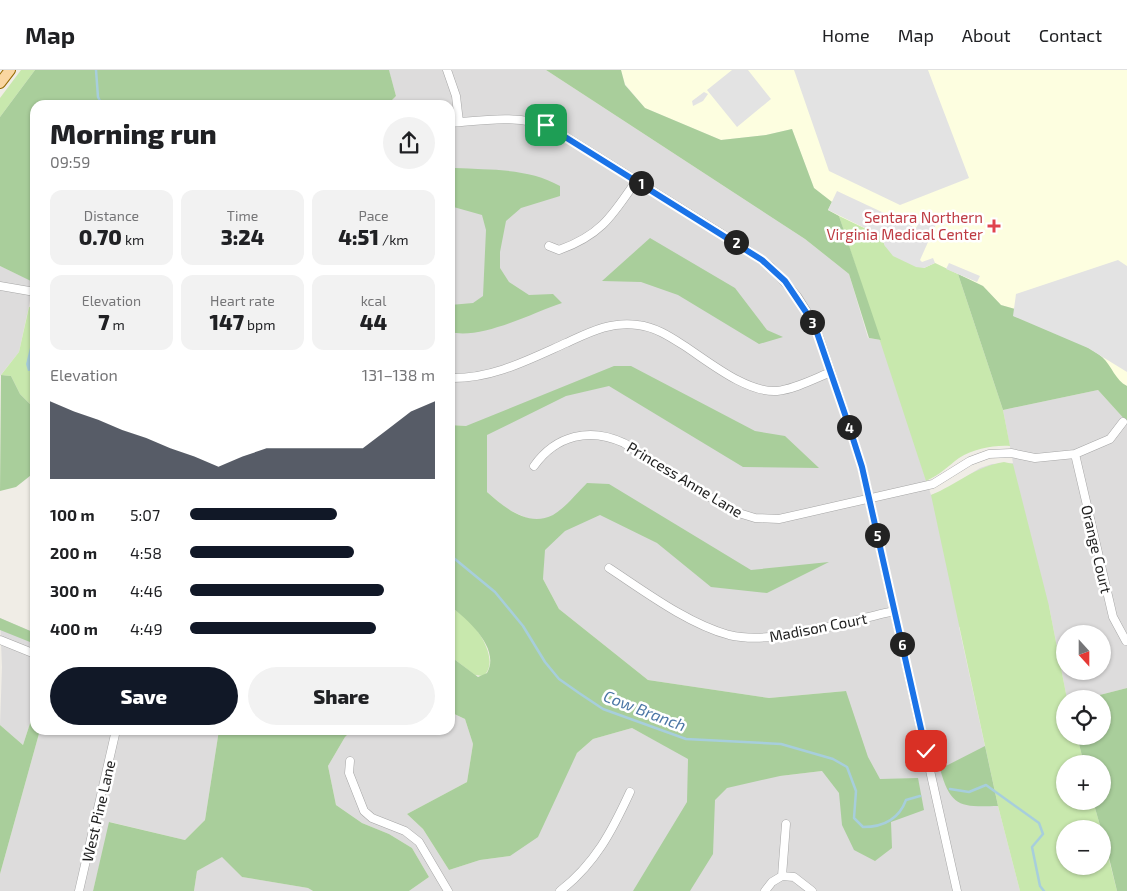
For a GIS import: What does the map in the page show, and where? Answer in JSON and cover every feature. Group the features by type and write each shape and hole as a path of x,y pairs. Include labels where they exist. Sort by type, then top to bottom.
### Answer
{"main road":[{"path":"0,83 10,70"}],"street":[{"path":"447,70 455,90 459,122"},
{"path":"455,122 502,118 537,122 552,128 743,247 772,267 796,296 810,318 856,446 957,891"},
{"path":"549,246 559,250 580,242 597,231 611,219 636,181"},
{"path":"0,286 30,291"},
{"path":"455,378 468,378 499,371 600,328 625,324 640,325 658,330 739,381 761,390 785,389 831,372"},
{"name":"Princess Anne Lane","path":"534,466 546,451 563,440 584,434 596,434 624,443 732,511 743,516 767,520 779,519 933,484 970,461 989,454 1011,453 1035,458 1075,454 1110,439 1123,422"},
{"name":"Orange Court","path":"1075,454 1113,617 1126,641"},
{"name":"Madison Court","path":"609,568 705,626 744,637 773,637 894,611"},
{"path":"0,640 30,652"},
{"name":"West Pine Lane","path":"80,891 115,735"},
{"path":"350,761 349,773 364,811 372,818 405,831 419,842 448,891"},
{"path":"560,891 594,859 612,831 630,792"},
{"path":"782,876 786,824"},
{"path":"765,891 772,882 782,876 794,877 812,891"}],"shaded area":[{"path":"385,70 546,70 805,239 849,274 868,338 881,340 931,495 945,490 980,468 992,464 1013,463 1003,410 1098,390 1127,422 1127,688 1111,692 1111,690 1065,690 1063,680 1111,680 1111,625 1056,625 1056,642 1049,606 959,627 998,806 1020,891 409,891 429,877 412,848 389,834 362,823 336,805 328,766 347,735 455,735 455,714 465,719 473,744 467,782 407,814 423,829 449,870 480,860 510,856 564,777 577,753 593,739 632,728 688,758 780,776 822,771 846,691 769,698 648,680 559,609 543,579 544,550 529,519 507,509 487,492 487,435 466,426 455,425 455,100 392,100 396,96 389,71"},
{"name":"Sentara Northern Virginia Medical Center","path":"621,70 1127,70 1127,386 1120,383 1103,357 1015,309 1001,305 983,286 935,263 924,268 828,210 832,202 814,188 792,129 766,135 721,140 645,108 625,84"},
{"path":"732,70 748,70 771,99 737,127 707,90"},
{"path":"794,70 928,70 969,178 900,205 829,171"},
{"path":"704,92 708,94 703,101 693,106 692,101"},
{"path":"837,191 916,228 923,215 937,222 920,260 922,262 933,258 935,263 924,268 916,267 893,256 885,246 881,236 828,210"},
{"path":"1118,260 1127,266 1127,372 1088,348 1013,316 1016,294"},
{"path":"949,263 980,276 977,282 946,269"},
{"path":"0,266 30,280 30,301 19,352 0,376"},
{"path":"0,618 30,631 30,723 23,745 0,725 2,667"},
{"path":"39,735 218,735 205,820 185,840 110,822 93,891 0,891 0,874"},
{"path":"222,856 242,877 308,888 313,891 194,891 197,871"}],"green space":[{"path":"21,70 35,70 0,117 0,98"},
{"path":"35,70 389,70 396,96 392,100 30,100 30,281 0,266 0,117"},
{"path":"546,70 621,70 625,85 645,108 721,140 766,135 792,129 814,188 832,202 828,210 839,216 881,340 869,338 849,274 805,239"},
{"path":"455,168 522,173 548,180 560,186 560,196 521,208 506,221 500,252 500,268 509,282 529,295 553,294 562,303 491,329 476,332 455,332 455,305 473,303 483,296 486,230 482,215 455,207"},
{"path":"839,216 881,236 885,246 924,268 935,263 958,274 1003,410 1010,446 990,447 971,452 926,481"},
{"path":"650,238 735,288 767,330 783,337 759,344 678,295 641,282 602,281"},
{"path":"958,274 983,286 1001,305 1015,309 1014,316 1072,339 1102,357 1119,380 1127,386 1127,422 1098,390 1003,410"},
{"path":"30,307 30,404 20,394 11,376 1,375 19,352"},
{"path":"614,366 631,366 755,431 785,436 819,468 743,467 609,386 566,396 487,435 487,492 517,514 535,519 544,518 557,512 587,483 609,484 751,570 829,562 767,593 711,587 657,543 600,515 565,531 545,550 543,579 559,609 648,680 769,698 846,691 868,757 880,779 918,778 924,810 891,822 892,848 875,861 854,850 842,825 839,793 822,771 780,776 727,788 715,800 713,854 690,891 633,891 687,802 688,759 632,728 593,739 577,753 538,837 510,856 480,860 449,870 423,829 407,814 467,782 473,744 465,719 455,714 455,660 478,677 487,673 490,663 490,654 486,644 473,626 455,610 455,425 466,426"},
{"path":"1,375 11,376 20,394 30,404 30,476 16,487 0,491"},
{"path":"1004,462 1013,464 1049,606 1056,642 1056,680 1063,680 1065,690 1056,690 1056,745 1079,745 1082,755 1056,755 1056,810 1096,810 1098,820 1056,820 1056,875 1111,875 1111,867 1117,891 1020,891 998,806 931,495 984,467"},
{"path":"455,610 469,621 478,632 483,639 489,656 488,670 483,676 475,675 455,660"},
{"path":"0,618 30,631 30,642 0,630"},
{"path":"1127,688 1127,891 1117,891 1111,866 1111,820 1098,820 1096,810 1111,810 1111,755 1082,755 1079,745 1111,745 1111,692"},
{"path":"30,723 30,735 39,735 0,874 0,725 23,745"},
{"path":"218,735 347,735 328,766 336,805 362,823 389,834 412,848 429,877 409,891 313,891 308,888 242,877 222,857 197,871 194,891 93,891 109,822 185,840 205,820"},
{"path":"985,746 998,806 966,805 953,798 948,791 940,769"}],"water":[{"path":"30,348 30,371 28,371 26,364"}],"waterway":[{"name":"Cow Branch","path":"96,70 100,100"},
{"name":"Cow Branch","path":"455,559 495,592 523,626 545,662 559,679 603,709 686,739 781,744 833,759 847,767 856,791 854,818 863,827 870,827 889,821 895,817 906,800 920,796"},
{"name":"Cow Branch","path":"950,789 969,792 986,785 1039,823 1043,834 1032,847 1040,886 1044,891"}],"place":[{"name":"Sentara Northern Virginia Medical Center","path":"994,226"}],"route":[{"path":"546,125 743,247 772,267 785,281 807,312 819,336 862,467 926,751"}]}
